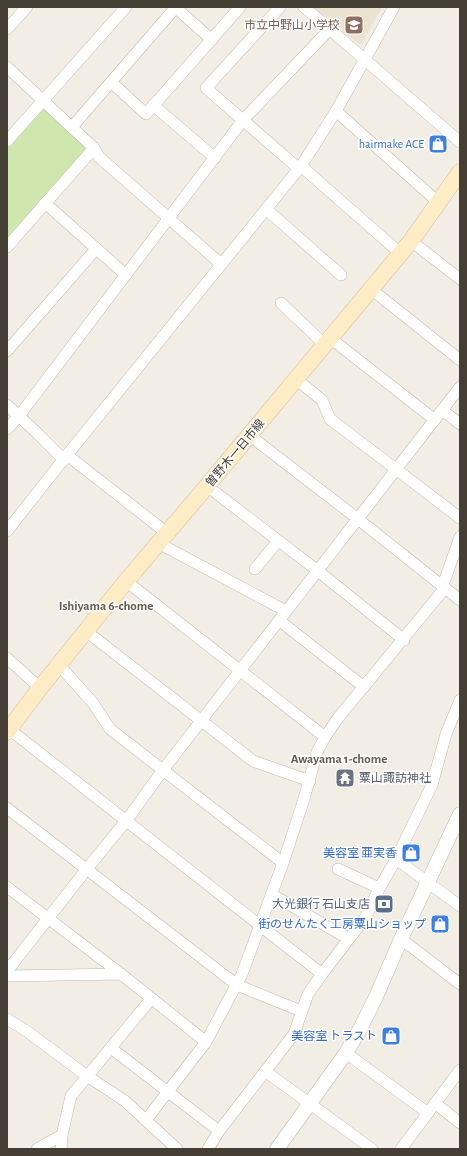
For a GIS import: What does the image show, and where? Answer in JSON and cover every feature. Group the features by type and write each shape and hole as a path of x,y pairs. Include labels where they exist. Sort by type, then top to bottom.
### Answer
{"main road":[{"name":"曽野木一日市線","path":"8,731 40,688 126,581 401,254 458,180"}],"street":[{"path":"7,29 27,7"},
{"path":"7,141 126,7"},
{"path":"72,127 175,7 212,40"},
{"path":"111,82 146,114 240,7"},
{"path":"280,7 206,88 401,254"},
{"path":"304,7 460,142"},
{"path":"7,531 300,168 336,111 394,7"},
{"path":"7,429 19,416 243,120 330,30"},
{"path":"7,67 94,148 99,157 221,264"},
{"path":"153,105 215,158"},
{"path":"336,111 439,203"},
{"path":"7,247 94,148"},
{"path":"45,204 96,250 126,274"},
{"path":"266,210 341,275"},
{"path":"411,241 460,279"},
{"path":"7,351 96,250"},
{"path":"371,289 460,360"},
{"path":"281,303 327,341 435,420"},
{"path":"296,379 322,400 330,418 460,518"},
{"path":"7,971 126,821 163,770 460,387"},
{"path":"7,405 65,458 163,538 286,611"},
{"path":"442,410 460,424"},
{"path":"249,435 460,600"},
{"path":"207,486 318,571 404,640"},
{"path":"146,1120 206,1042 237,985 283,864 310,781 317,752 324,737 338,718 404,640 444,587 460,537"},
{"path":"255,569 278,541"},
{"path":"126,581 324,737"},
{"path":"280,621 364,687"},
{"path":"86,631 253,761 310,781"},
{"path":"7,658 40,688"},
{"path":"59,665 93,703 110,729 283,864"},
{"path":"208,1149 219,1131 294,1034 308,994 365,918 432,785 446,734 460,700"},
{"path":"8,731 322,974"},
{"path":"7,808 237,985 301,1012"},
{"path":"277,1149 346,1053 375,999 401,939 458,823"},
{"path":"396,859 460,906"},
{"path":"338,869 379,888"},
{"path":"7,887 206,1042"},
{"path":"271,894 350,939"},
{"path":"401,939 460,984"},
{"path":"7,976 120,974"},
{"path":"61,1149 62,1135 71,1096 151,999"},
{"path":"7,1019 28,1032 125,1102 177,1149"},
{"path":"111,1048 219,1131"},
{"path":"346,1053 428,1114"},
{"path":"401,1149 460,1070"},
{"path":"265,1071 372,1149"},
{"path":"435,1103 460,1123"},
{"path":"36,1149 62,1135"}],"shaded area":[{"name":"市立中野山小学校","path":"313,7 382,7 362,43 359,44"}],"green space":[{"path":"43,107 88,147 7,239 7,147"}],"place":[{"name":"市立中野山小学校","path":"354,25"},
{"name":"hairmake ACE","path":"438,144"},
{"name":"粟山諏訪神社","path":"345,778"},
{"name":"美容室 亜実香","path":"411,853"},
{"name":"大光銀行 石山支店","path":"384,904"},
{"name":"街のせんたく工房粟山ショップ","path":"440,924"},
{"name":"美容室 トラスト","path":"391,1036"}],"district":[{"name":"Ishiyama 6-chome","path":"106,605"},
{"name":"Awayama 1-chome","path":"339,758"}]}
